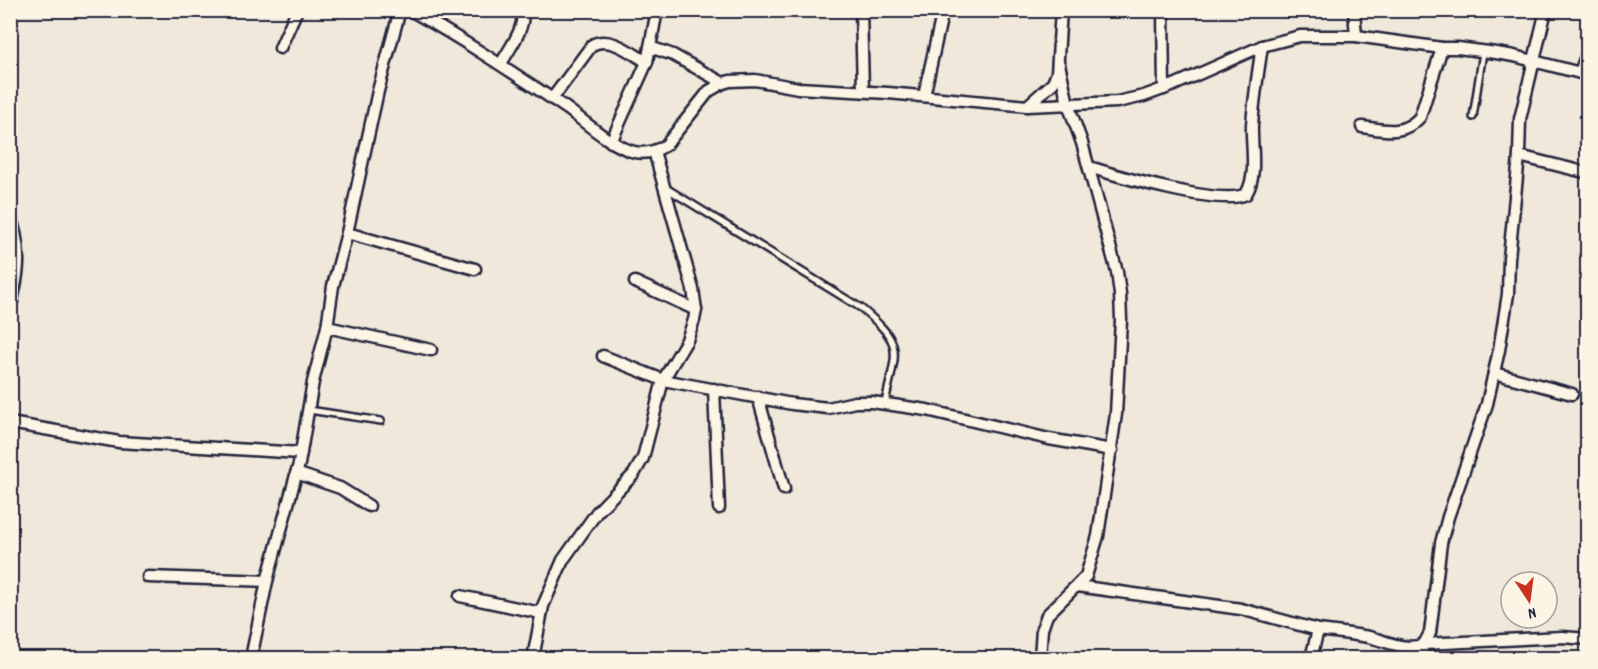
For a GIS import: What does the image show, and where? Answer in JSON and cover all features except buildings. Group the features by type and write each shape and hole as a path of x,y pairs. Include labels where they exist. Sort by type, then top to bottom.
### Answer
{"street":[{"path":"280,48 297,10"},
{"path":"251,658 267,581 301,453 313,382 327,327 333,286 378,91 400,10"},
{"path":"410,10 501,64 583,120 610,142 633,152 654,151 666,145 709,91 723,83 755,80 798,88 863,91 1027,106 1117,102 1164,89 1262,46 1300,36 1356,36 1442,48 1458,48 1514,56 1582,74"},
{"path":"501,64 522,24 524,16 521,10"},
{"path":"610,142 646,62 657,10"},
{"path":"861,10 863,91"},
{"path":"924,96 943,10"},
{"path":"1040,658 1042,629 1047,615 1086,576 1094,553 1116,414 1120,294 1114,260 1089,167 1068,104 1059,64 1061,10"},
{"path":"1163,10 1164,89"},
{"path":"1354,10 1356,36"},
{"path":"1426,658 1421,645 1432,624 1441,543 1488,404 1494,373 1508,294 1520,119 1546,10"},
{"path":"552,99 592,45 599,41 613,43 646,62"},
{"path":"1089,167 1138,182 1188,192 1232,198 1246,194 1250,188 1253,173 1254,100 1262,46"},
{"path":"650,47 673,55 723,83"},
{"path":"1362,127 1398,131 1413,124 1420,117 1442,48"},
{"path":"1027,106 1053,83 1059,64"},
{"path":"533,658 541,613 549,589 569,551 597,512 634,474 643,458 663,380 687,340 696,310 693,289 654,151"},
{"path":"1519,156 1587,173"},
{"path":"347,233 475,269"},
{"path":"636,282 696,310"},
{"path":"327,327 431,350"},
{"path":"603,356 663,380 759,398 828,408 855,402 885,404 1112,450"},
{"path":"1494,373 1572,394"},
{"path":"714,389 719,508"},
{"path":"759,398 784,489"},
{"path":"10,423 119,441 301,453"},
{"path":"296,473 340,488 369,506"},
{"path":"148,577 267,581"},
{"path":"1077,586 1240,609 1318,630 1371,637 1395,645 1562,637 1587,639"},
{"path":"460,596 541,613"},
{"path":"1311,658 1318,630"}],"lane":[{"path":"1582,74 1587,44"},
{"path":"1473,117 1483,52"},
{"path":"665,188 861,308 882,326 892,340 895,351 885,404"},
{"path":"10,208 18,227 21,278 10,320"},
{"path":"308,410 381,421"}]}
